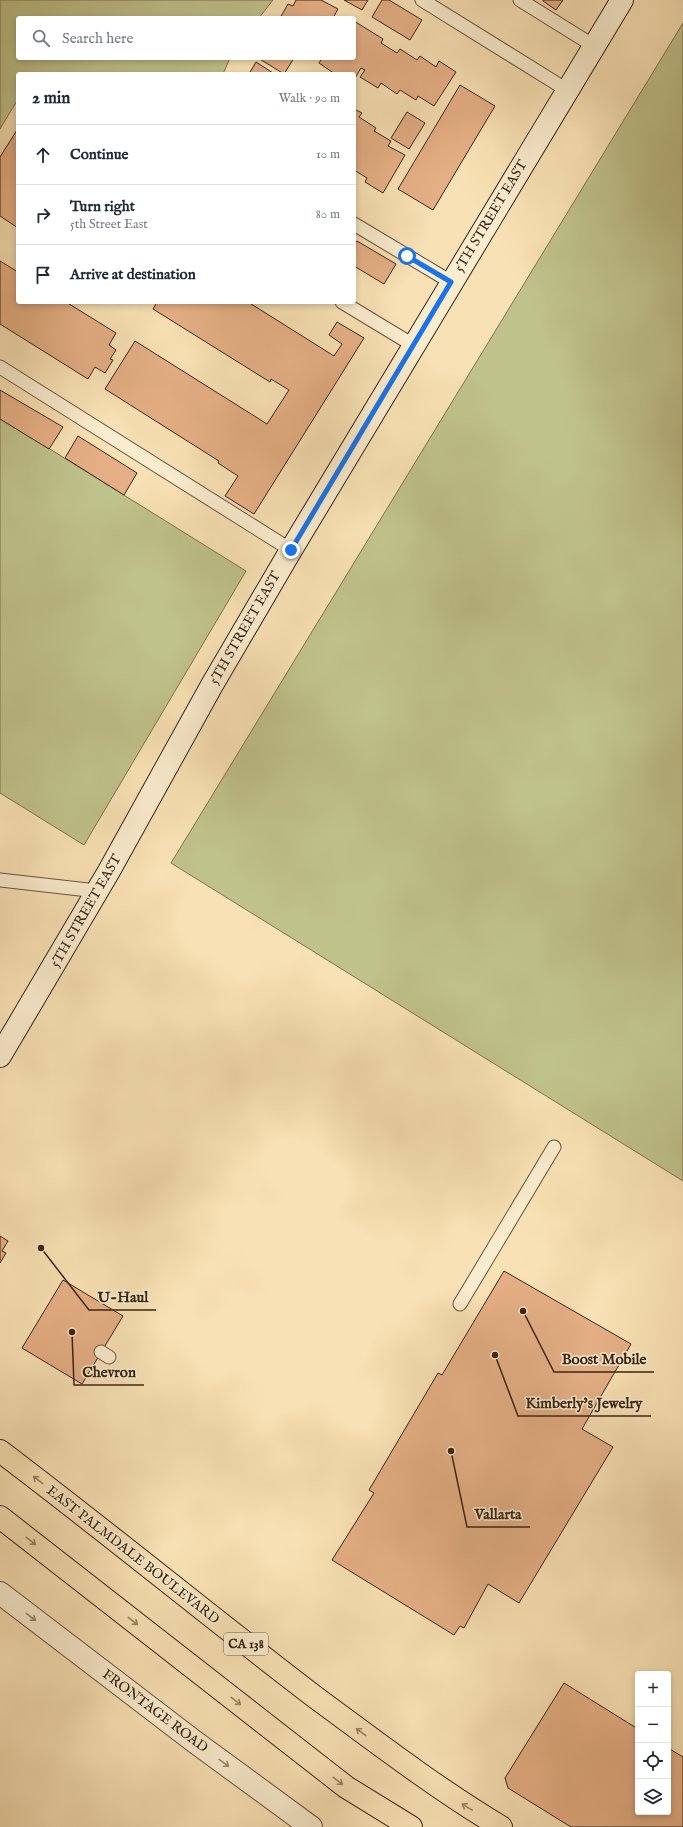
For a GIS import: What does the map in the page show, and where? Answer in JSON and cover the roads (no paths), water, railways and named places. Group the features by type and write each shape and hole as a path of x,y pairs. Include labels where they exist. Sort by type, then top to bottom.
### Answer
{"highway":[{"name":"EAST PALMDALE BOULEVARD","path":"0,1451 255,1651 399,1760 463,1804 501,1827"},
{"path":"0,1517 346,1787 411,1827"}],"street":[{"name":"5TH STREET EAST","path":"0,1056 97,891 212,685 291,550 622,0"},
{"name":"FRONTAGE ROAD","path":"0,1593 195,1742 312,1827"}],"lane":[{"path":"422,0 567,90"},
{"path":"520,0 594,46"},
{"path":"356,225 451,282"},
{"path":"345,304 414,345"},
{"path":"0,367 291,550"},
{"path":"0,880 97,891"},
{"path":"460,1304 554,1147"}],"place":[{"name":"U-Haul","path":"41,1248"},
{"name":"Boost Mobile","path":"523,1311"},
{"name":"Chevron","path":"72,1332"},
{"name":"Kimberly's Jewelry","path":"495,1355"},
{"name":"Vallarta","path":"451,1451"}]}
